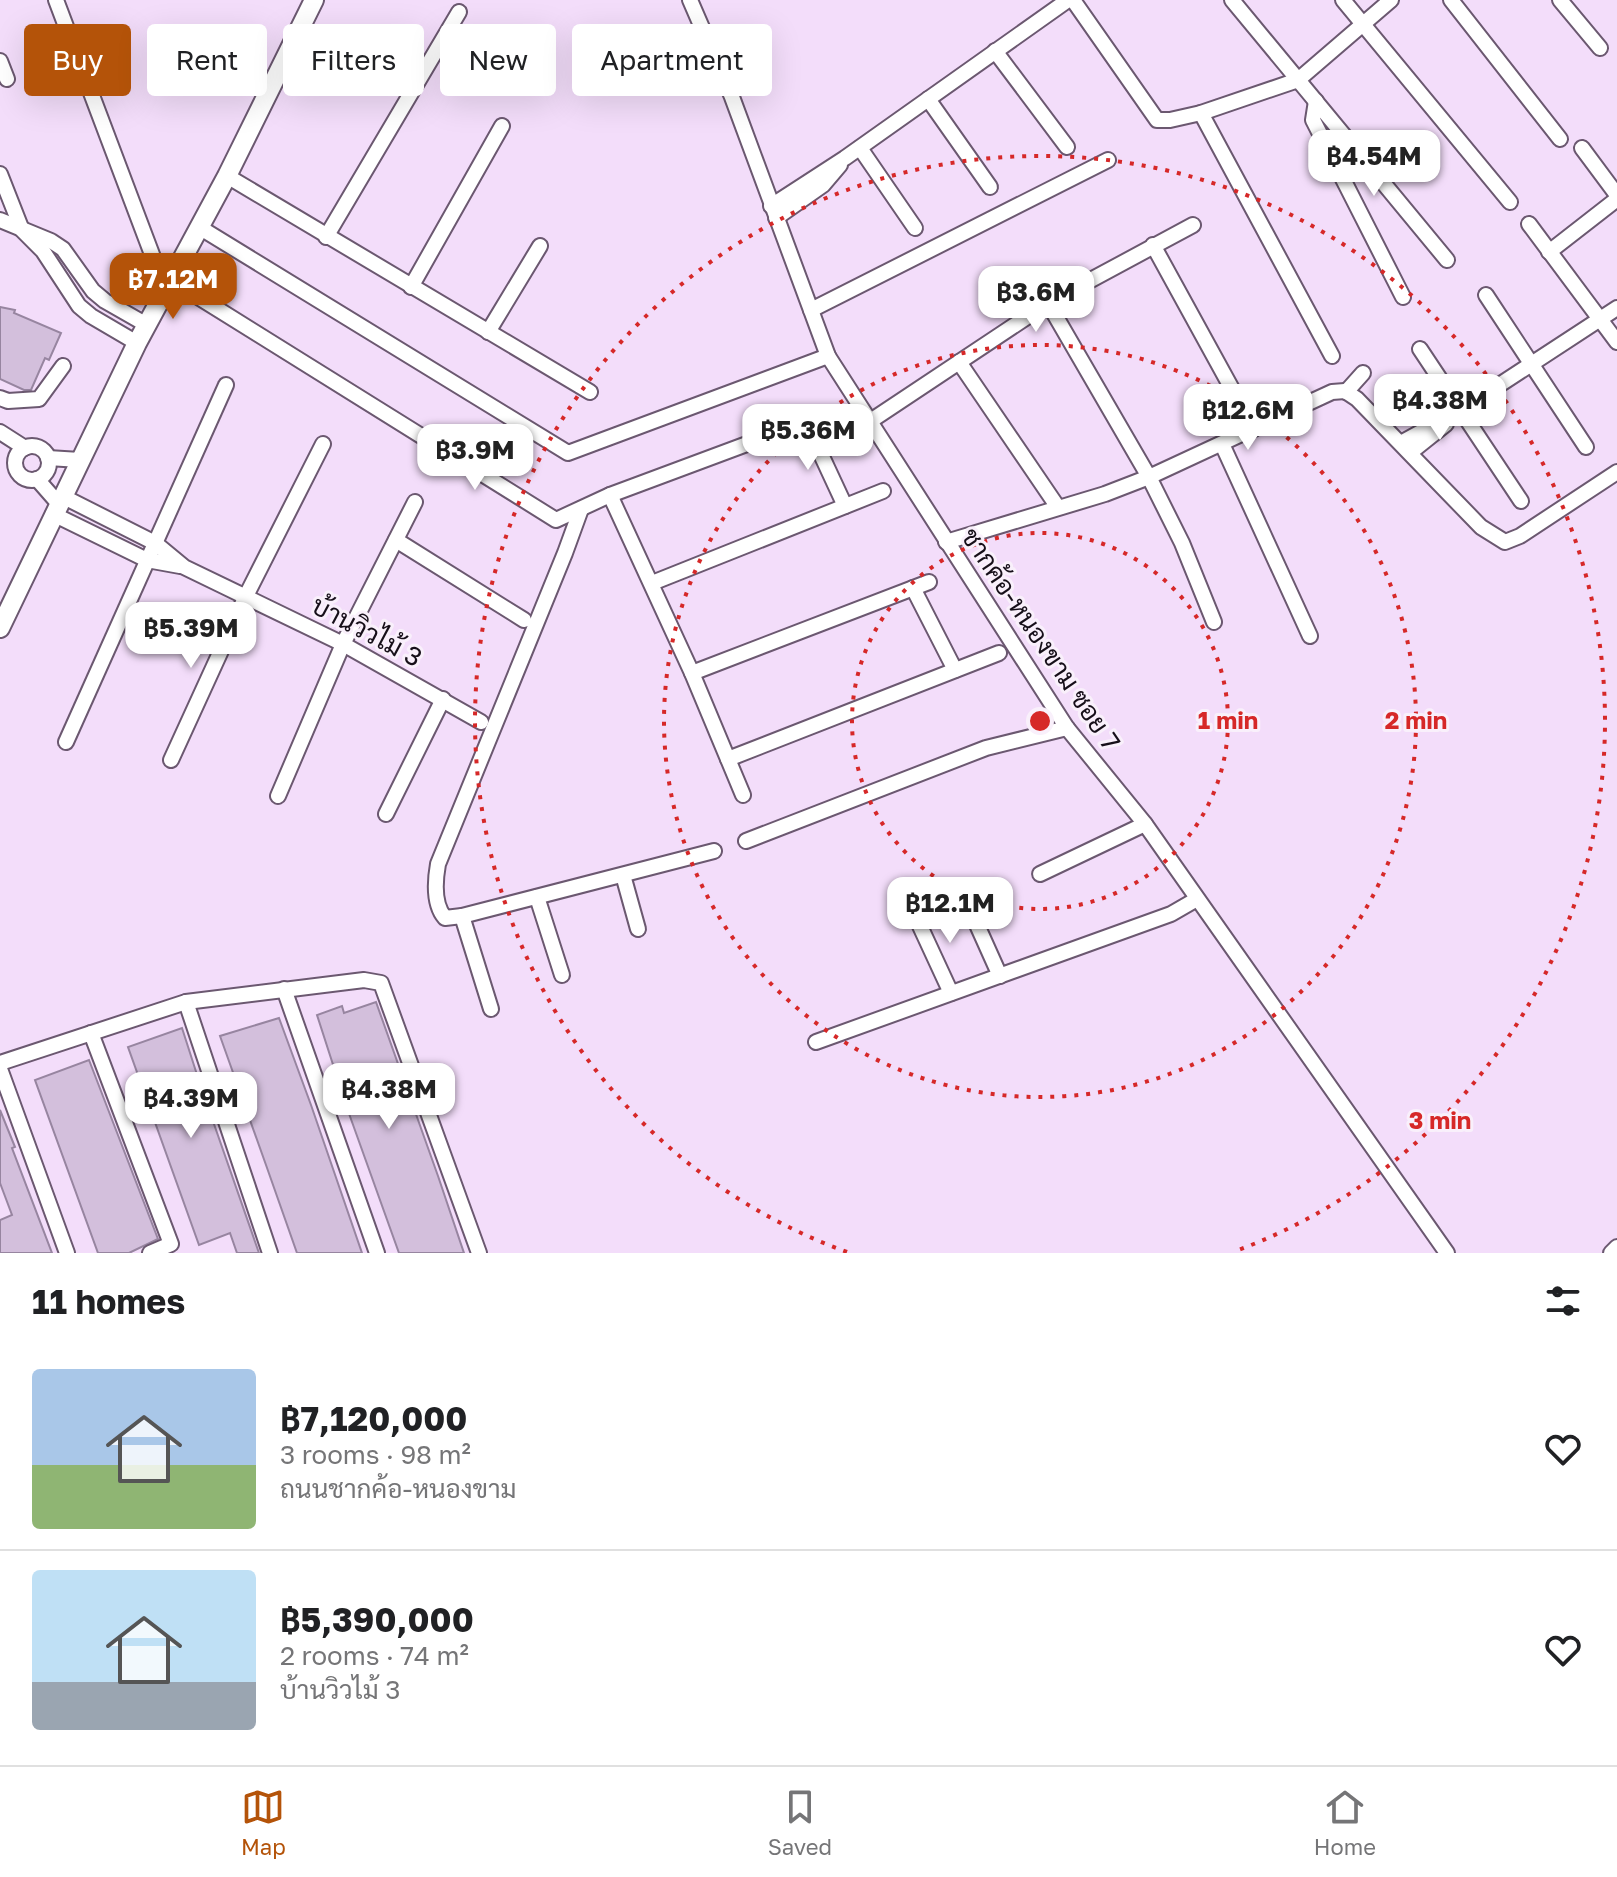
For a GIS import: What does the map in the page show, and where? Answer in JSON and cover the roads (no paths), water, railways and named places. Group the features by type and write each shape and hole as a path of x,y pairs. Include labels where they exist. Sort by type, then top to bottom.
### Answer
{"street":[{"path":"56,0 156,265 171,280 556,520 610,495 806,422 845,506"},
{"path":"0,628 137,343 227,176 314,0"},
{"name":"ชากค้อ-หนองขาม ซอย 7","path":"690,0 732,97 828,356 1067,728 1145,824 1447,1253"},
{"path":"774,212 845,158 1070,0 1157,120 1201,113 1298,80 1391,0"},
{"path":"1232,0 1447,260"},
{"path":"1343,0 1510,202"},
{"path":"1451,0 1560,139"},
{"path":"1560,0 1600,48"},
{"path":"326,237 459,12"},
{"path":"995,51 1067,147"},
{"path":"0,61 7,79"},
{"path":"928,99 990,187"},
{"path":"1316,101 1313,120 1403,297"},
{"path":"1201,113 1332,356"},
{"path":"411,287 502,126"},
{"path":"860,148 915,228"},
{"path":"1549,252 1617,197 1582,148"},
{"path":"811,310 1108,160"},
{"path":"0,174 22,230 43,251 79,306 137,343"},
{"path":"227,176 590,392"},
{"path":"0,220 63,249 93,291 147,325"},
{"path":"1529,224 1617,342"},
{"path":"869,422 1048,303 1193,225"},
{"path":"199,227 568,453 828,356"},
{"path":"1153,245 1254,429"},
{"path":"488,332 540,246"},
{"path":"1486,295 1586,447"},
{"path":"1048,303 1149,477 1182,543 1214,622"},
{"path":"1406,447 1617,308"},
{"path":"1420,349 1521,501"},
{"path":"959,362 1057,506"},
{"path":"0,398 8,401 39,399 63,366"},
{"path":"1346,392 1363,373"},
{"path":"66,742 226,385"},
{"path":"946,542 1105,494 1149,477 1332,392 1346,392 1357,399 1481,527 1505,542 1520,536 1617,472"},
{"path":"0,432 25,448"},
{"path":"171,760 246,596 323,444"},
{"path":"1222,444 1310,636"},
{"path":"35,446 48,458 44,475 37,479 28,480 20,476 16,468 15,459 25,448 35,446"},
{"path":"0,457 16,468"},
{"path":"48,458 80,460"},
{"path":"37,479 58,504"},
{"path":"652,583 883,491"},
{"path":"610,495 692,673 743,795"},
{"path":"278,796 343,644 415,502"},
{"name":"บ้านวิวไม้ 3","path":"58,504 155,543 184,567"},
{"name":"บ้านวิวไม้ 3","path":"58,504 147,560 184,567 246,596 343,644 481,722"},
{"path":"581,509 438,864 436,891 439,909 445,918 462,916 714,851"},
{"path":"396,540 524,620"},
{"path":"692,673 929,582"},
{"path":"913,588 955,670"},
{"path":"728,759 999,653"},
{"path":"386,814 443,699"},
{"path":"746,841 986,748 1067,728"},
{"path":"1040,874 1145,824"},
{"path":"623,875 638,929"},
{"path":"961,889 1000,976"},
{"path":"537,897 562,975"},
{"path":"816,1042 1171,914 1197,899"},
{"path":"914,913 951,993"},
{"path":"462,916 491,1009"},
{"path":"67,1253 0,1066 186,1002 364,980 381,983 479,1253"},
{"path":"284,989 377,1253"},
{"path":"186,1002 270,1253"},
{"path":"91,1033 171,1244 150,1253"},
{"path":"1611,1253 1617,1247"}]}
